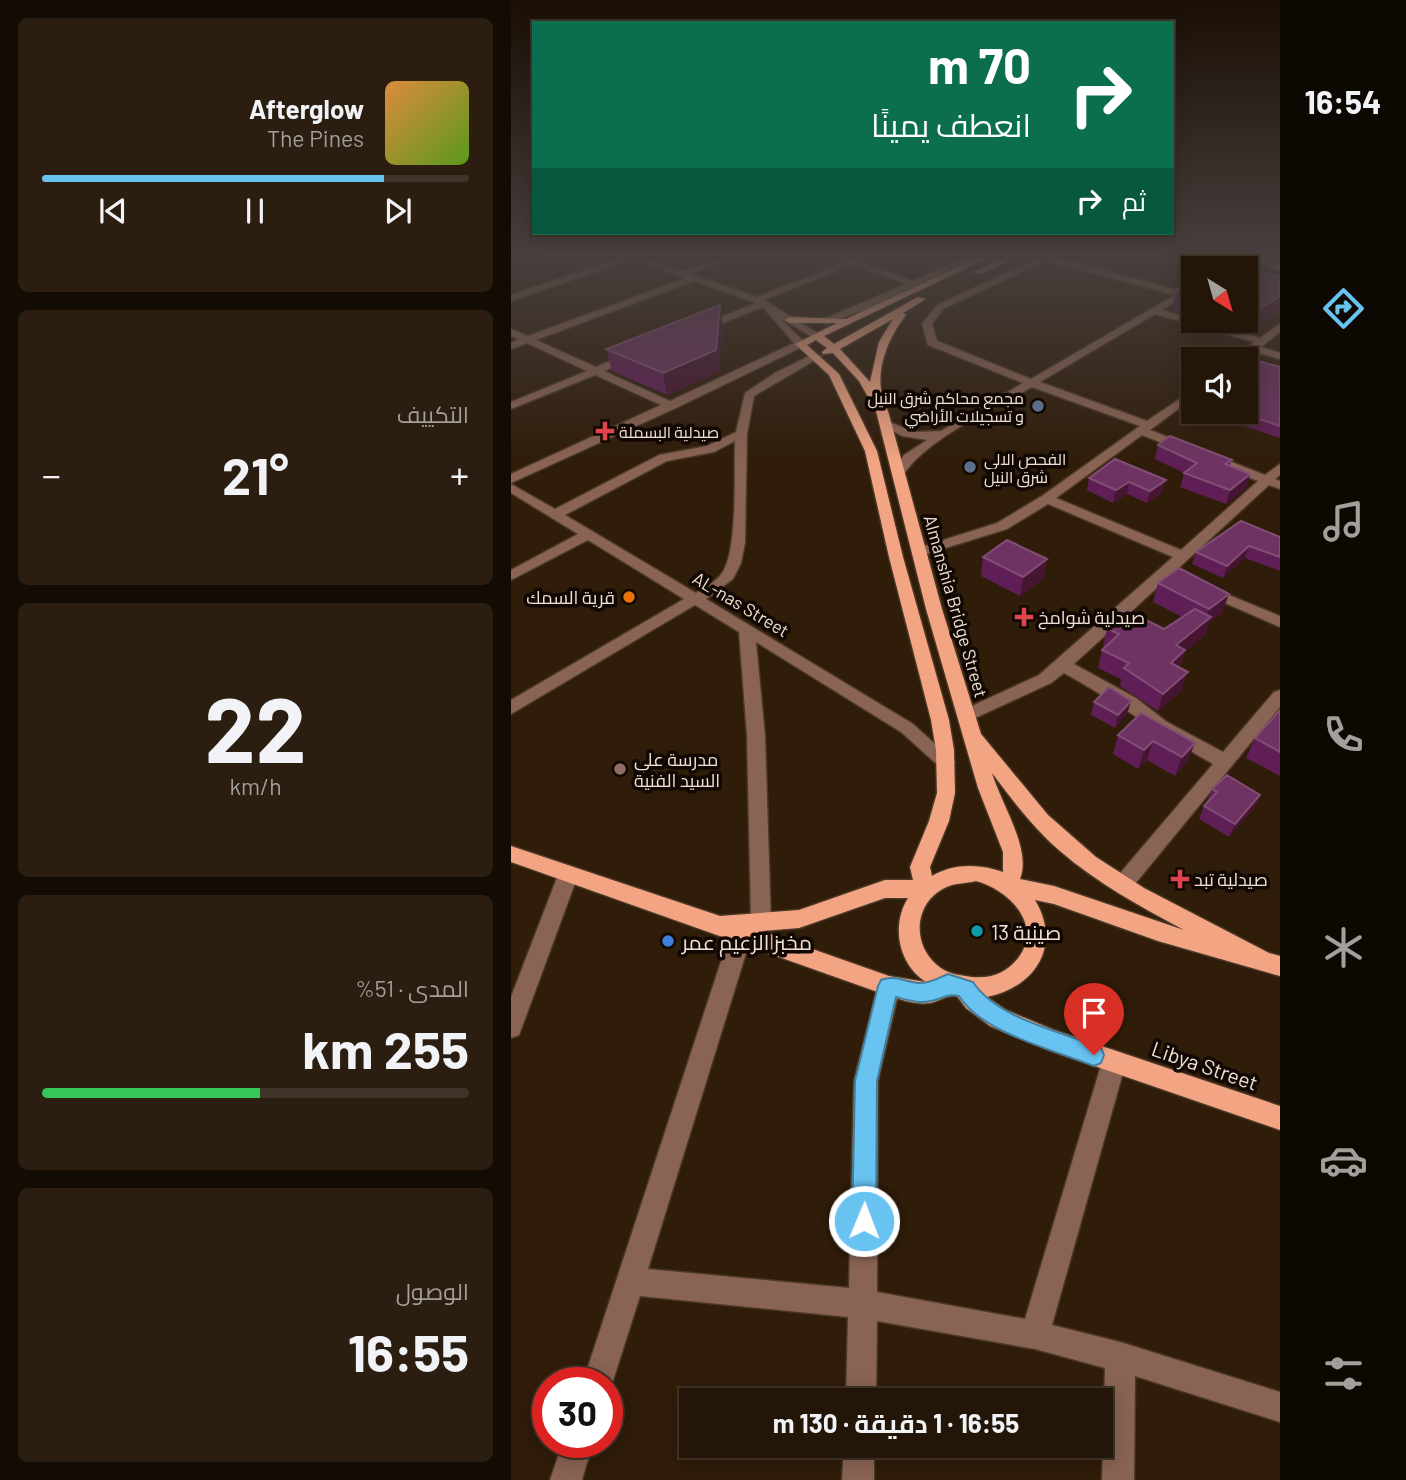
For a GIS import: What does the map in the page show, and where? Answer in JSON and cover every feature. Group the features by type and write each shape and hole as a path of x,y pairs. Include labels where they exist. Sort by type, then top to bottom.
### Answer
{"main road":[{"path":"842,325 800,344 817,356 834,374 871,451 896,557 940,720 946,762 944,805 919,867 925,888"},
{"path":"817,356 875,325"},
{"path":"875,395 875,376 885,340 893,325"},
{"name":"Almanshia Bridge Street","path":"817,336 835,348 875,395 887,424 987,788 1013,852 1014,869 1010,885"},
{"path":"970,725 1047,827 1081,857 1123,884 1273,964"},
{"path":"511,854 740,927 888,986 918,993 957,986"},
{"path":"1010,885 1025,898 1034,912 1038,929 1037,945 1031,961 1019,974 1004,984 985,989 957,986 929,973 915,958 908,940 907,921 912,904 925,888 943,878 958,874 992,877 1010,885 1054,895 1158,932 1273,964"},
{"path":"740,927 814,916 885,889 925,888"},
{"name":"Libya Street","path":"957,986 998,1018 1114,1062 1280,1118"}],"street":[{"path":"511,346 567,325"},
{"path":"685,335 711,325"},
{"path":"511,479 800,344 782,325"},
{"path":"799,325 817,336"},
{"path":"927,325 932,343 944,351 1146,428 1274,482"},
{"path":"899,471 908,458 947,432 1130,325"},
{"path":"1198,325 1257,344 1280,356"},
{"path":"1253,347 1280,327"},
{"path":"511,332 672,406"},
{"path":"511,406 647,350"},
{"path":"511,708 625,638 715,588 728,576 738,543 741,434 748,395 779,375 817,356"},
{"path":"920,552 993,530 1047,499 1181,402"},
{"path":"887,424 919,437 947,432"},
{"path":"554,515 672,454 710,450 741,434"},
{"path":"970,725 1045,679 1178,577 1182,556 1274,482 1280,468"},
{"name":"AL-nas Street","path":"511,488 887,715 946,762"},
{"path":"1047,499 1182,556"},
{"path":"511,576 587,535"},
{"path":"1178,577 1280,622"},
{"path":"602,1367 740,927 756,736 747,631"},
{"path":"1063,665 1130,702 1161,726 1225,762"},
{"path":"1123,884 1280,696"},
{"path":"511,1027 568,874"},
{"path":"861,1388 866,1081 888,986"},
{"path":"1035,1335 1114,1062"},
{"path":"630,1280 863,1304 1035,1335 1120,1357 1280,1407"},
{"path":"1118,1480 1120,1357"},
{"path":"566,1480 573,1458"},
{"path":"858,1480 859,1458"}],"building":[{"path":"668,325 718,325 716,350 663,373 606,349"},
{"path":"1258,361 1280,367 1280,426 1258,418"},
{"path":"1170,436 1232,460 1225,464 1250,474 1230,490 1184,473 1197,463 1158,445"},
{"path":"1115,459 1166,480 1150,491 1129,482 1116,490 1089,478"},
{"path":"1241,521 1280,537 1280,557 1249,546 1227,566 1196,552"},
{"path":"1007,540 1047,559 1023,577 983,557"},
{"path":"1179,568 1229,594 1209,609 1158,583"},
{"path":"1195,609 1211,617 1176,645 1185,650 1171,663 1188,672 1163,694 1124,668 1129,663 1102,650 1119,634 1107,628 1128,611 1164,629"},
{"path":"1109,687 1131,701 1118,715 1094,702"},
{"path":"1280,710 1280,752 1255,738"},
{"path":"1141,713 1195,743 1182,757 1153,741 1144,750 1118,735"},
{"path":"1227,775 1260,795 1235,824 1204,806 1217,792 1212,789"}],"place":[{"name":"مجمع محاكم شرق النيل و تسجيلات الأراضي","path":"1038,406"},
{"name":"صيدلية البسملة","path":"605,431"},
{"name":"الفحص الالي شرق النيل","path":"970,467"},
{"name":"قرية السمك","path":"629,597"},
{"name":"صيدلية شوامخ","path":"1024,617"},
{"name":"مدرسة علي السيد الفنية","path":"620,769"},
{"name":"صيدلية تبد","path":"1180,879"},
{"name":"صينية 13","path":"977,931"},
{"name":"مخبز الزعيم عمر","path":"668,941"}],"route":[{"path":"864,1221 866,1081 888,986 918,993 933,992 948,984 965,988 974,1001 998,1018 1094,1055"}]}
